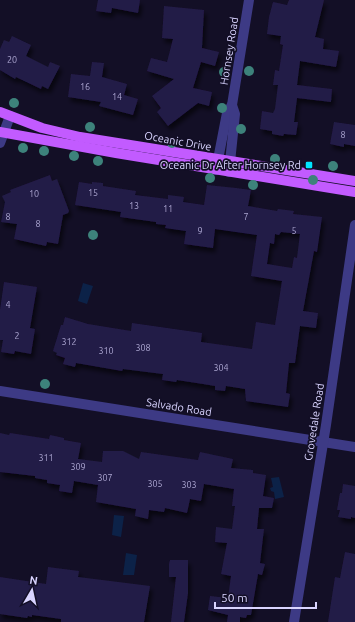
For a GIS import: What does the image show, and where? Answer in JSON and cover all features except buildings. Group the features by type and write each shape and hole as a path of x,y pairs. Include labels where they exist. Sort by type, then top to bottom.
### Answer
{"main road":[{"name":"Oceanic Drive","path":"0,112 42,128 217,165"},
{"name":"Oceanic Drive","path":"1,136 217,165 355,192"},
{"name":"Oceanic Drive","path":"229,167 355,181"}],"street":[{"name":"Hornsey Road","path":"217,165 227,113 232,105 249,0"},
{"name":"Hornsey Road","path":"229,167 235,114 232,105"},
{"path":"1,136 10,116"},
{"name":"Grovedale Road","path":"294,622 323,442 355,225"},
{"name":"Salvado Road","path":"0,391 355,447"}],"water":[{"path":"83,283 93,286 87,304 78,301"},
{"path":"279,477 284,497 275,499 274,492 271,491 270,488 273,487 271,478"},
{"path":"114,515 124,516 121,537 112,535"},
{"path":"126,553 137,555 134,575 123,575"}],"place":[{"name":"Oceanic Dr After Hornsey Rd","path":"309,165"}]}
